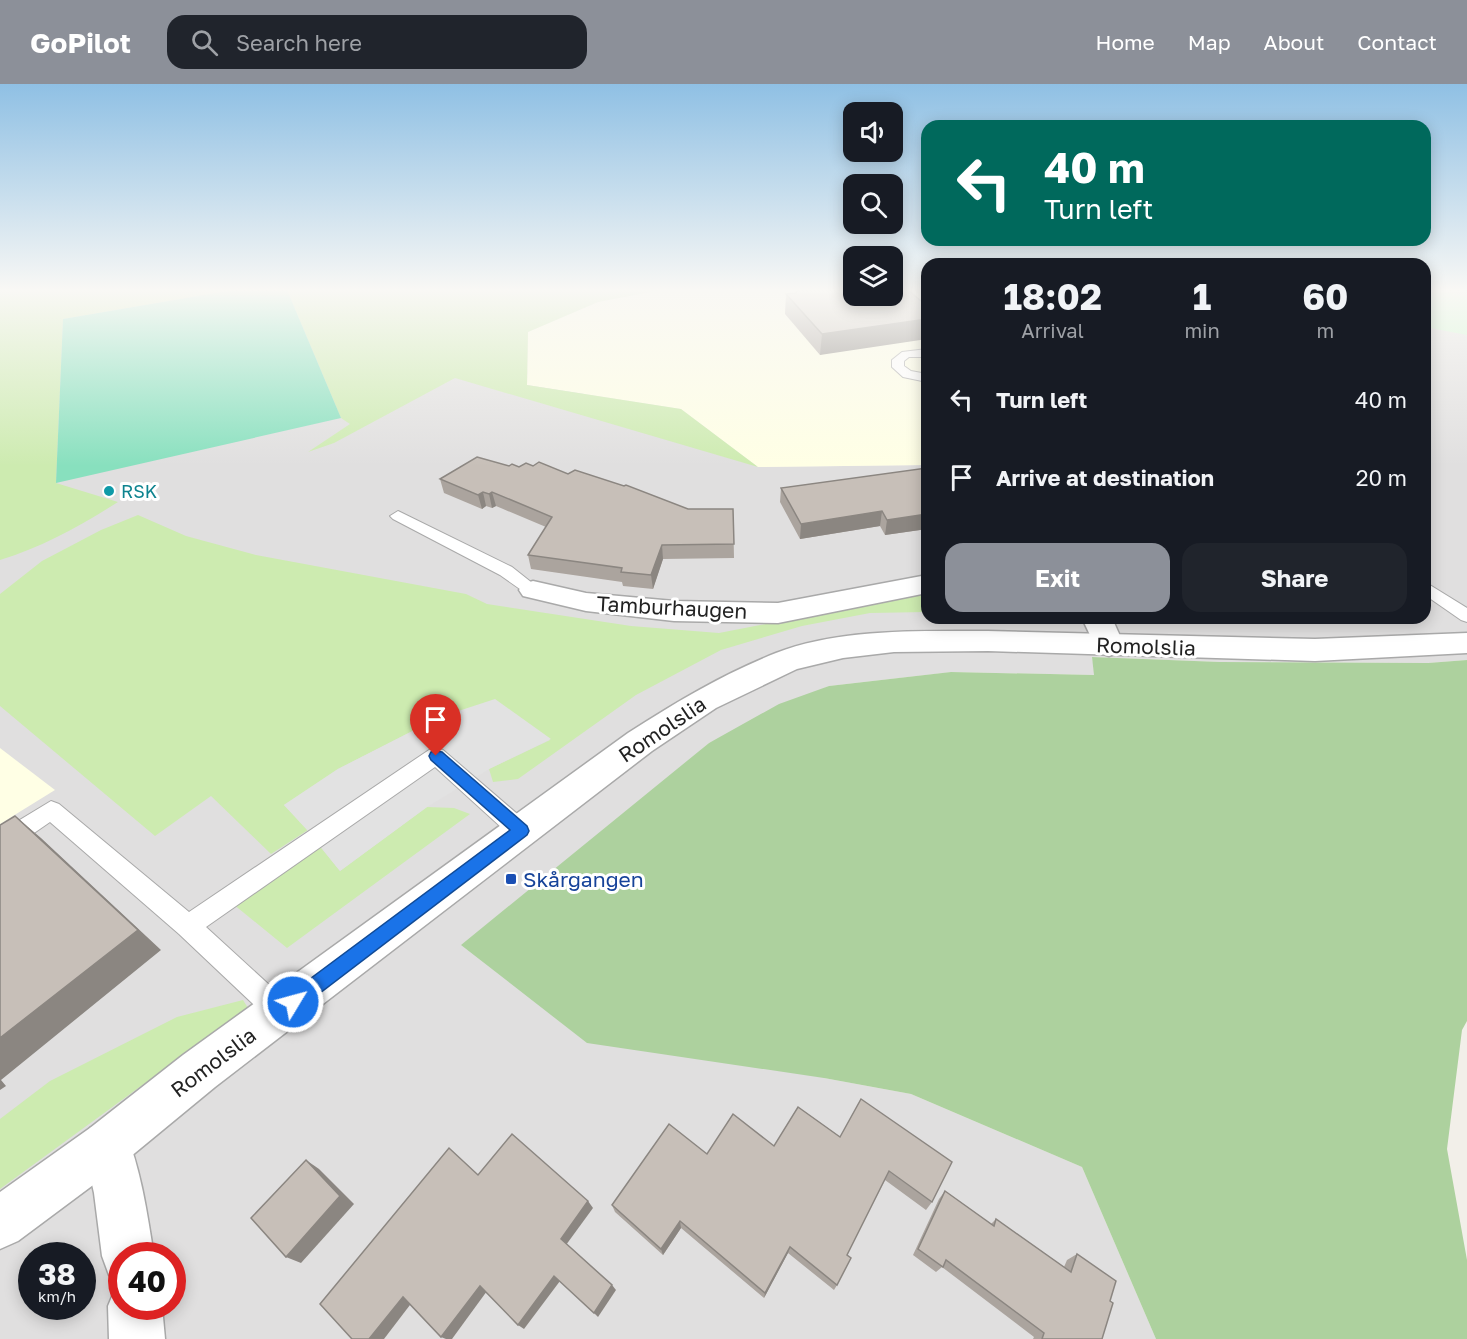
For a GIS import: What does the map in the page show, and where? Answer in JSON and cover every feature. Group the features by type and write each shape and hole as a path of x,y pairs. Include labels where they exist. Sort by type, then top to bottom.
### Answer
{"street":[{"name":"Tamburhaugen","path":"533,590 586,602 674,611 778,613 921,585"},
{"name":"Romolslia","path":"0,1223 107,1145 199,1071 640,742 704,700 788,660 843,647 894,642 988,641 1103,632 1315,650 1467,643"},
{"path":"107,1145 119,1193 126,1242"},
{"path":"136,1320 137,1339"}],"lane":[{"path":"921,353 906,354 898,360 898,367 908,374 921,377"},
{"name":"Tamburhaugen","path":"398,516 506,571 533,590"},
{"path":"1431,591 1467,616"},
{"path":"188,926 436,756 521,831"},
{"path":"0,844 51,810 188,926 280,1012"}],"shaded area":[{"path":"0,349 477,349 758,467 921,465 921,624 1431,624 1431,349 1467,349 1467,660 1428,663 1220,662 1092,657 1095,675 952,672 829,686 709,743 669,777 824,1078 911,1094 1082,1167 1156,1339 0,1339"},
{"path":"528,349 921,349 921,465 758,467 681,409 527,385"},
{"path":"495,699 551,739 489,769 427,807 340,871 284,805 338,769 440,717"},
{"path":"0,748 55,790 0,824"}],"green space":[{"path":"0,349 62,349 56,483 118,502 61,535 0,560"},
{"path":"62,349 312,349 341,418 56,483"},
{"path":"312,349 528,349 527,385 681,409 758,467 455,378 334,443 308,452 350,424 341,418"},
{"path":"138,515 186,536 256,555 466,594 487,604 631,626 719,633 921,594 921,612 870,613 802,626 721,650 636,695 518,779 493,782 489,769 550,740 440,717 338,769 284,805 308,830 271,854 211,796 155,836 0,706 0,594 42,561 101,530"},
{"path":"1092,657 1220,662 1428,663 1467,660 1467,1021 1462,1030 1447,1149 1467,1260 1467,1339 1156,1339 1082,1167 911,1094 824,1078 587,1043 461,945 709,743 779,704 829,686 951,672 1094,675"},
{"path":"427,807 454,808 470,814 287,948 233,904 318,844 340,871"},
{"path":"243,1000 248,1008 0,1189 0,1119 50,1081 177,1017"}],"building":[{"path":"477,457 519,467 526,463 533,466 539,462 568,474 575,470 626,485 688,509 733,509 734,544 662,545 651,575 621,572 622,568 528,555 552,517 492,492 489,494 483,492 478,495 440,479"},
{"path":"921,469 921,515 887,520 882,511 801,524 781,488"},
{"path":"15,816 138,930 0,1038 0,825"},
{"path":"861,1099 952,1162 932,1202 889,1171 847,1255 851,1258 837,1285 790,1247 765,1293 680,1221 661,1249 612,1205 669,1124 707,1154 733,1114 774,1146 798,1107 840,1137"},
{"path":"512,1134 588,1201 561,1239 612,1285 594,1313 554,1276 518,1325 480,1286 441,1337 403,1297 369,1339 352,1339 320,1304 449,1148 478,1175"},
{"path":"306,1160 340,1196 286,1257 251,1218"},
{"path":"945,1191 994,1226 996,1219 1071,1272 1077,1254 1116,1281 1110,1301 1113,1303 1102,1339 1042,1339 1044,1333 946,1260 943,1267 918,1249"}],"place":[{"name":"RSK","path":"109,491"},
{"name":"Skårgangen","path":"511,879"}],"route":[{"path":"293,1002 521,831 436,756"}]}
